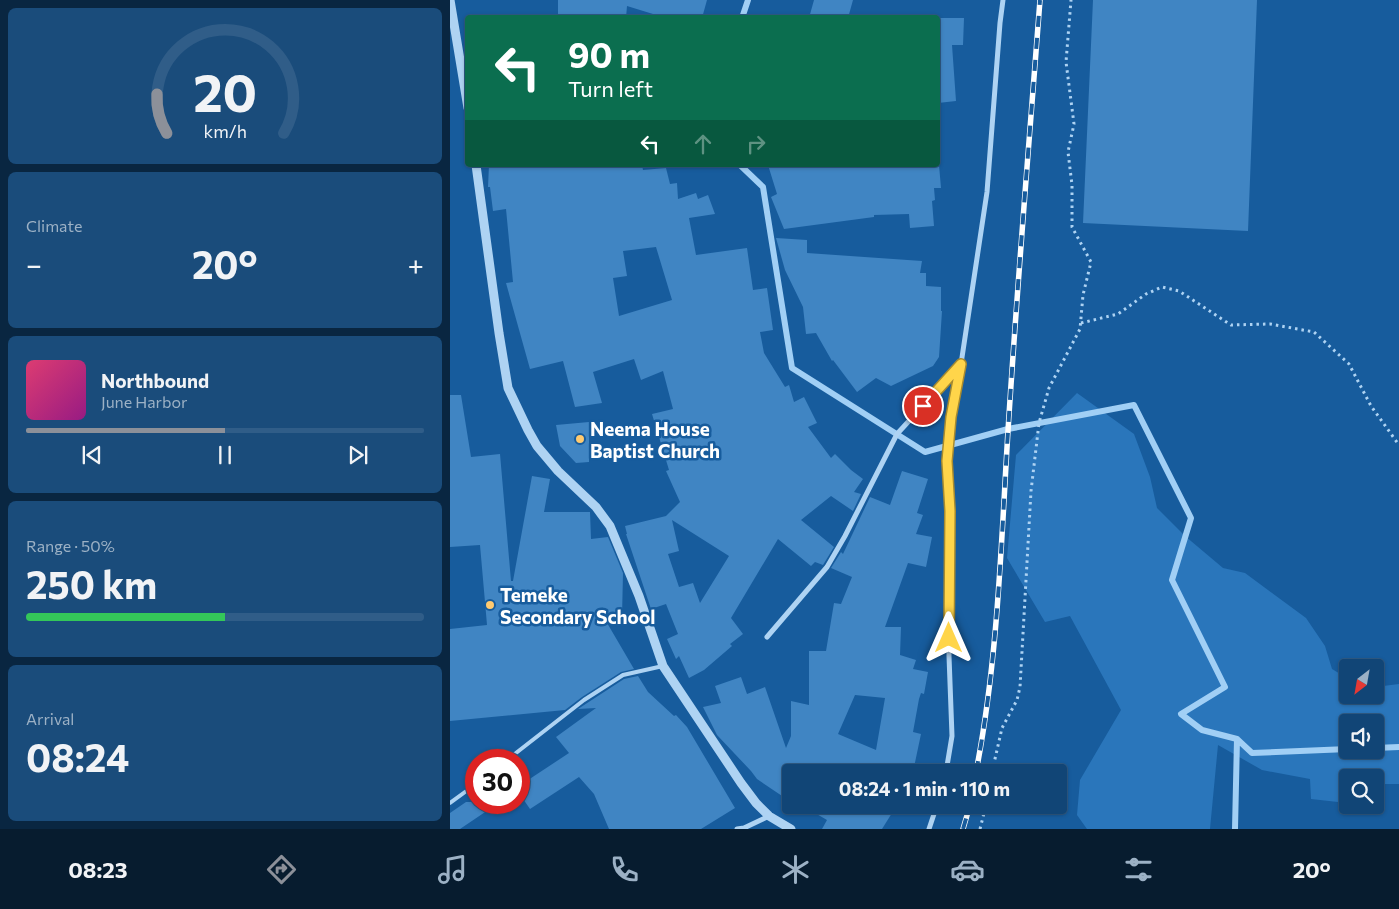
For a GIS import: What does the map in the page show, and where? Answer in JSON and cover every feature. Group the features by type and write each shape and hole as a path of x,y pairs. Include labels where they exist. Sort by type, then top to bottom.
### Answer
{"street":[{"path":"450,0 465,90"},
{"path":"947,764 952,736 949,656 950,511 947,461 951,417 961,364 987,192 997,51 1003,0"},
{"path":"476,167 498,333 508,388 537,446 558,471 596,507 610,526 639,596 663,666 756,803 769,816 791,829"},
{"path":"767,637 827,567 898,434 961,364"},
{"path":"929,829 934,814"},
{"path":"737,829 744,828 769,816"}],"lane":[{"path":"521,749 584,700 623,675 663,666"},
{"path":"450,802 465,792"}],"path":[{"path":"994,764 1002,728 1017,700 1020,687 1031,491 1042,409 1049,388 1080,328 1083,295 1091,262 1072,227 1072,185 1068,152 1074,124 1066,62 1071,0"},
{"path":"1080,323 1118,314 1146,294 1162,287 1179,291 1231,325 1270,324 1314,332 1349,364 1371,406 1399,445"},
{"path":"980,829 984,814"}],"shaded area":[{"path":"1077,393 1134,434 1150,477 1157,508 1185,536 1223,568 1245,573 1306,618 1325,646 1332,669 1339,673 1339,704 1384,704 1384,686 1399,684 1399,784 1384,784 1384,769 1339,769 1339,802 1311,799 1310,779 1262,770 1218,745 1210,829 1087,829 1077,815 1080,780 1121,710 1070,616 1045,622 1007,558 1016,455"}],"building":[{"path":"558,0 707,0 703,15 656,15 627,6 626,15 558,15"},
{"path":"814,0 853,0 849,15 810,15"},
{"path":"1093,0 1257,0 1248,231 1083,223"},
{"path":"940,18 964,18 963,45 952,45 956,101 940,103"},
{"path":"489,167 642,167 643,170 666,168 670,184 677,183 678,199 696,193 698,199 708,195 715,214 689,218 696,255 747,248 753,290 767,288 773,330 760,332 764,353 785,387 789,385 794,402 804,397 817,423 808,427 831,458 835,454 863,479 854,492 861,494 853,511 831,496 801,520 834,547 823,565 815,562 811,566 778,539 731,618 743,634 704,670 689,678 679,656 676,659 667,639 678,634 666,604 651,609 625,526 666,516 680,502 666,471 669,470 652,414 673,409 663,371 641,380 634,359 593,372 602,403 575,407 563,361 530,369 506,283 513,282 506,209 493,211 490,187 488,187","holes":["656,247 672,300 619,316 613,278 627,276 623,251","672,520 729,556 700,603 693,583 679,587 668,554 679,551"]},
{"path":"769,167 939,167 941,188 934,188 935,200 932,201 934,226 910,228 909,214 874,215 874,217 784,229 771,197 777,194"},
{"path":"776,238 807,240 807,253 922,261 920,273 926,273 926,286 941,287 942,311 939,357 933,366 891,386 876,378 857,392 832,361 816,333 806,334 803,307 785,270"},
{"path":"450,395 461,395 471,457 500,454 511,581 513,581 532,476 550,479 544,512 590,512 591,539 608,537 623,573 622,617 603,616 634,669 621,672 565,710 450,721 450,629 487,625 480,545 450,547"},
{"path":"589,422 589,462 576,463 560,446 556,425"},
{"path":"902,471 928,479 917,513 923,515 916,534 932,537 926,567 908,563 885,627 901,627 900,655 916,660 913,669 928,672 924,694 921,693 919,699 913,732 921,734 915,764 782,764 782,796 757,779 717,735 703,707 721,703 715,686 741,677 747,694 765,687 786,748 791,736 791,701 809,705 809,651 826,651 834,603 841,604 852,577 831,568 841,552 843,554 870,497 890,505","holes":["855,695 885,698 876,750 838,734"]},
{"path":"638,676 648,692 674,716 676,715 687,727 735,808 701,829 609,829 594,794 579,777 530,809 530,779 569,753 556,737 596,708 578,709 624,679"},
{"path":"465,803 465,814 482,814 460,829 450,829 450,813"},
{"path":"817,814 891,814 882,829 822,829 827,820"}],"waterway":[{"path":"743,15 748,0"},
{"path":"742,167 763,187 792,368 925,452 1008,429 1134,405 1191,518 1172,580 1225,687 1181,714 1202,730 1237,739 1252,753 1339,749"},
{"path":"1235,829 1237,739"},
{"path":"1384,748 1399,747"}],"railway":[{"path":"977,764 989,688 998,602 1015,323 1040,0"},
{"path":"963,829 967,814"}],"place":[{"name":"Neema House Baptist Church","path":"580,439"},
{"name":"Temeke Secondary School","path":"490,605"}],"route":[{"path":"923,406 961,364 951,417 947,461 950,511 949,638"}]}
